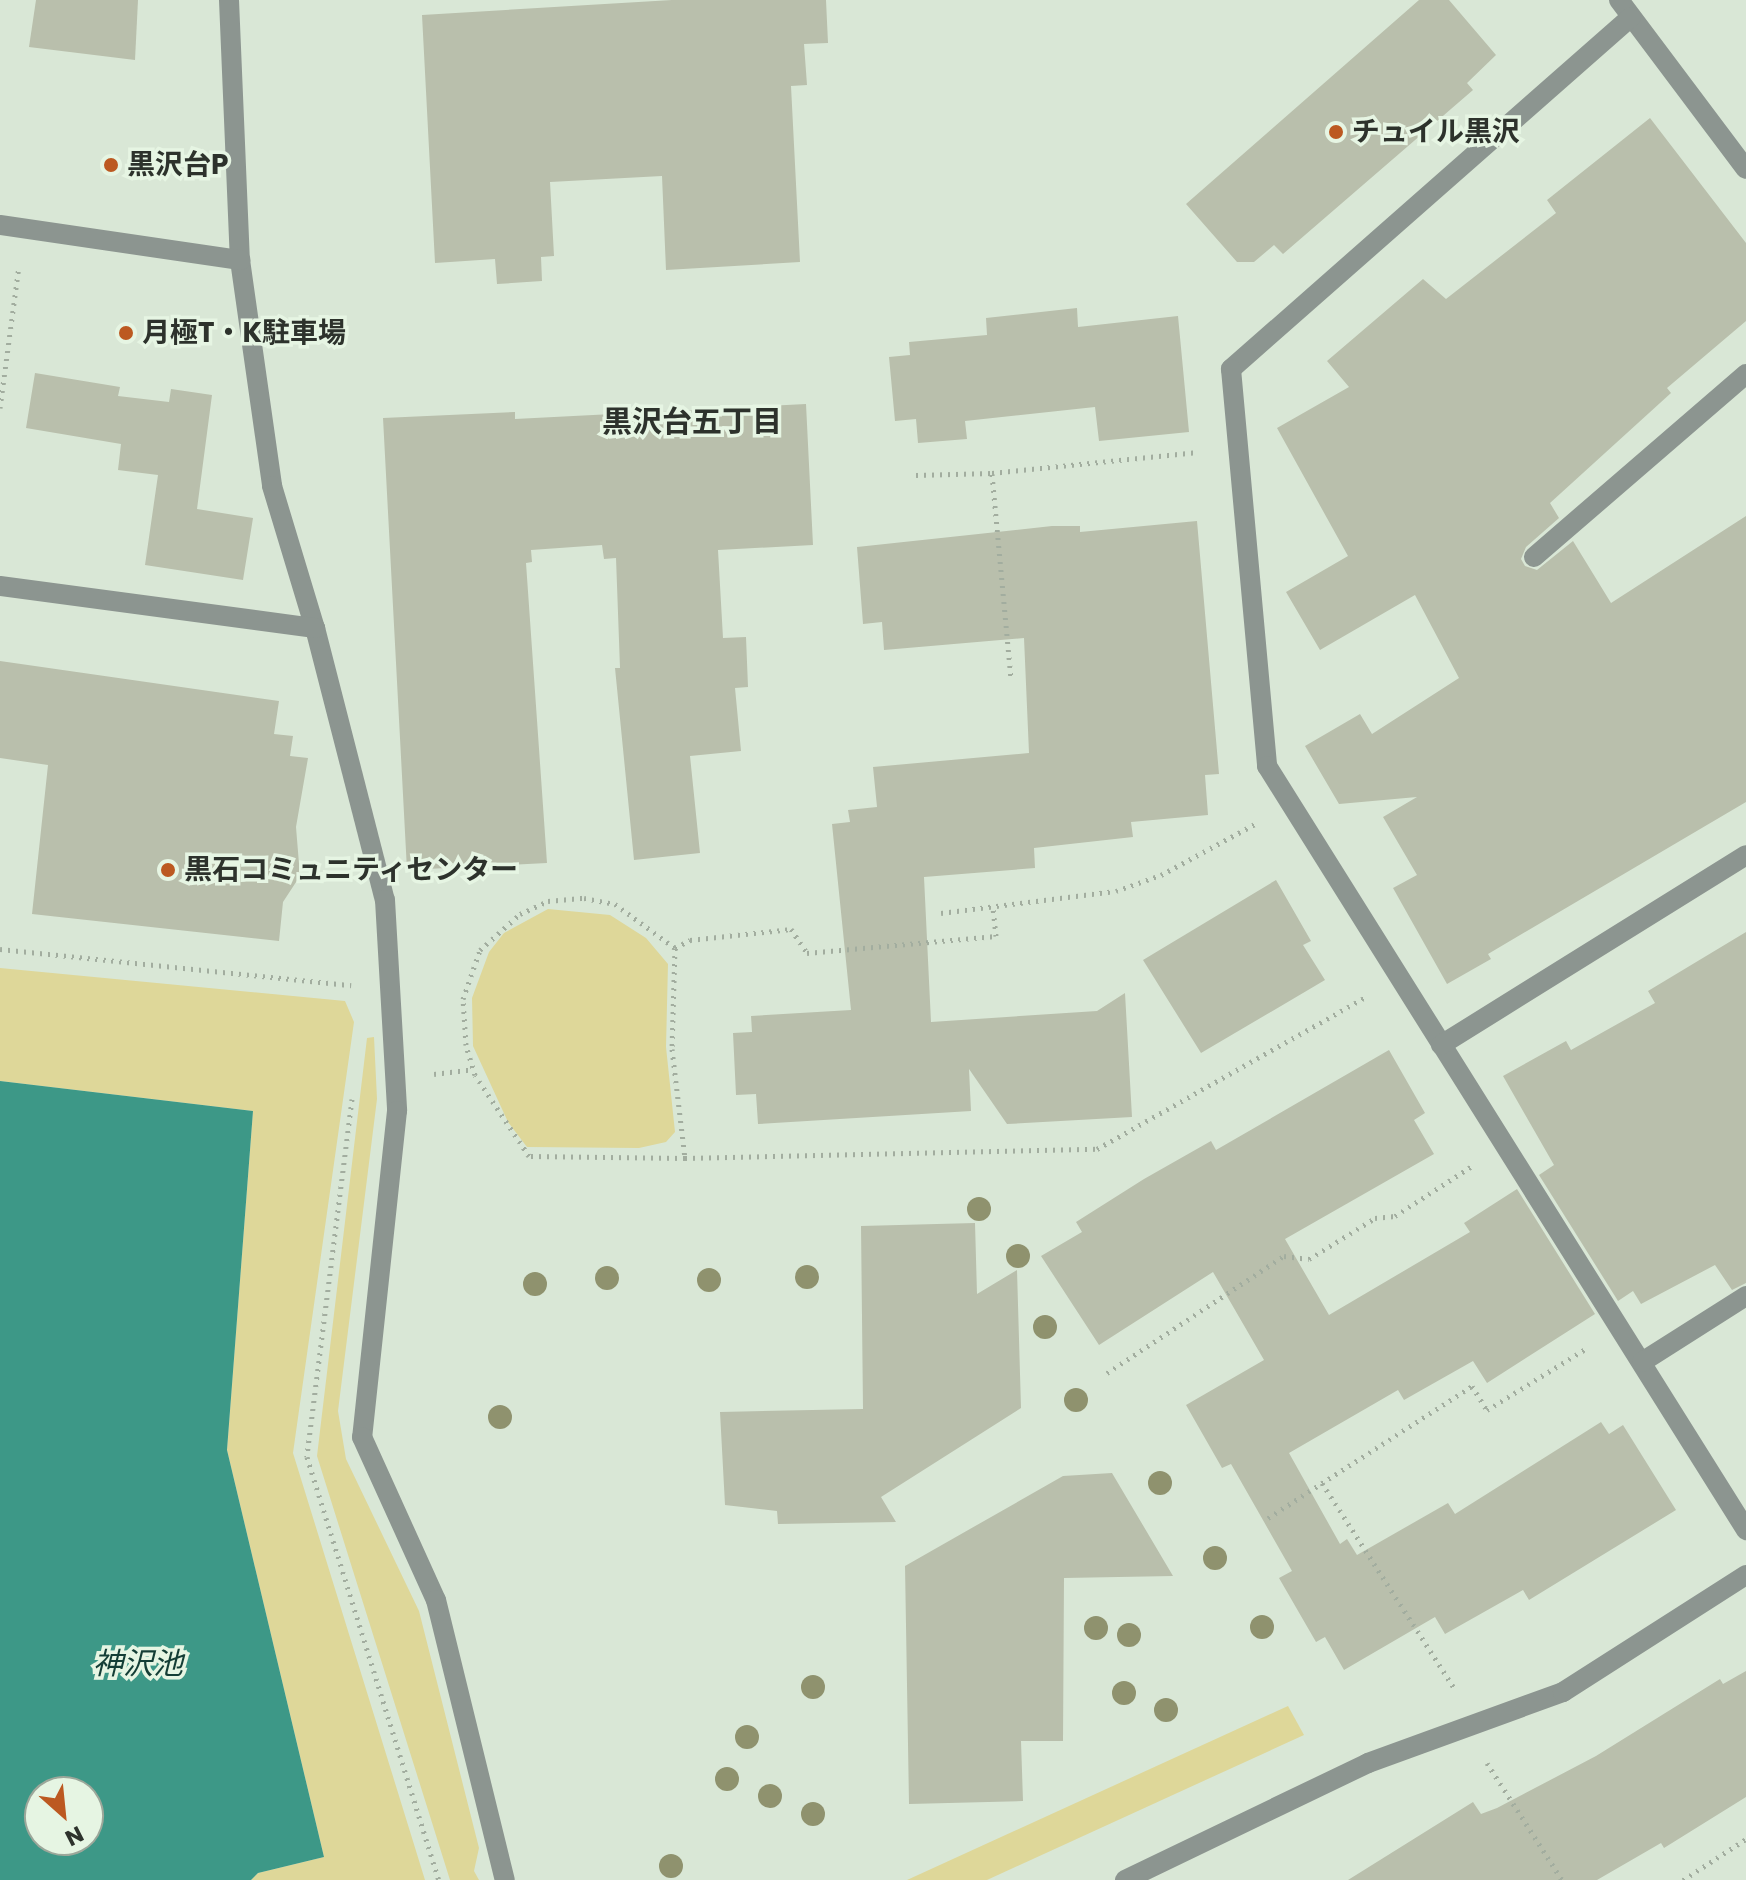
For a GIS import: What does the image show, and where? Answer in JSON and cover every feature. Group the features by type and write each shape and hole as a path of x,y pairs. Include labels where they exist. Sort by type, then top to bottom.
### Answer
{"street":[{"path":"229,0 240,260 272,486 315,628 385,900 397,1078 395,1153 362,1437 436,1600 505,1880"},
{"path":"1746,169 1625,8 1231,369 1267,766 1746,1530"},
{"path":"0,225 240,260"},
{"path":"1534,557 1746,374"},
{"path":"0,586 315,628"},
{"path":"1441,1045 1746,855"},
{"path":"1642,1362 1746,1296"},
{"path":"1125,1880 1368,1763 1563,1692 1746,1575"}],"path":[{"path":"0,408 25,229"},
{"path":"916,475 992,473 1207,452"},
{"path":"992,473 1011,680"},
{"path":"941,913 1116,891 1161,875 1264,819"},
{"path":"675,948 615,904 584,898 548,901 520,914 480,950 469,972 463,1026 473,1069 529,1156 685,1158 1097,1149 1373,993"},
{"path":"675,948 690,940 791,929 807,953 996,936 993,907"},
{"path":"675,948 672,1049 685,1158"},
{"path":"0,949 391,989"},
{"path":"423,1075 473,1069"},
{"path":"1107,1373 1284,1256 1309,1259 1375,1218 1395,1216 1480,1161"},
{"path":"1268,1518 1472,1386 1487,1410 1595,1344"},
{"path":"1322,1483 1562,1880"},
{"path":"1683,1880 1746,1839"}],"shaded area":[{"path":"548,909 610,915 646,938 668,964 666,1047 675,1132 666,1142 639,1148 527,1147 508,1122 473,1046 472,998 489,952 504,933"},
{"path":"0,968 345,1001 354,1022 293,1453 425,1880 251,1880 258,1873 324,1857 227,1450 253,1111 0,1081"},
{"path":"374,1037 377,1099 338,1411 346,1459 419,1611 479,1848 474,1871 479,1880 450,1880 317,1456 367,1038"},
{"path":"1288,1706 1304,1735 987,1880 907,1880"}],"water":[{"name":"神沢池","path":"0,1081 253,1111 227,1450 324,1857 258,1873 251,1880 0,1880"}],"building":[{"path":"36,0 138,0 135,60 29,47"},
{"path":"672,0 826,0 828,43 804,44 807,85 791,86 800,262 666,270 662,176 550,182 554,256 541,257 542,281 497,284 495,259 435,263 422,15"},
{"name":"チュイル黒沢","path":"1419,0 1449,0 1496,55 1467,83 1473,90 1283,254 1274,245 1254,262 1237,262 1186,204"},
{"path":"1650,118 1746,243 1746,321 1667,388 1671,393 1550,503 1559,518 1526,547 1521,559 1525,566 1537,570 1573,541 1611,603 1746,516 1746,802 1488,954 1491,959 1447,984 1393,888 1417,875 1383,817 1417,797 1339,804 1305,746 1360,714 1372,734 1459,678 1415,595 1320,650 1286,592 1348,556 1277,428 1349,387 1327,361 1423,279 1446,299 1556,213 1547,200"},
{"path":"1077,308 1078,327 1178,316 1189,432 1099,441 1095,407 965,421 967,439 918,443 916,419 895,421 889,357 910,355 909,342 987,335 986,318"},
{"path":"35,373 120,387 118,396 169,402 171,389 212,395 197,509 253,518 243,580 145,565 158,475 118,470 121,444 26,428"},
{"path":"806,404 813,545 718,550 723,638 746,637 748,687 735,688 741,751 690,756 700,853 634,860 615,668 620,668 616,558 604,559 602,545 531,550 532,562 526,563 547,863 407,870 383,418 515,412 515,419"},
{"path":"1197,521 1219,774 1205,775 1208,815 1131,822 1133,837 1034,848 1035,868 924,877 931,1022 1097,1011 1125,993 1132,1117 1007,1124 969,1069 971,1111 758,1124 756,1094 736,1095 733,1033 752,1032 751,1016 851,1010 832,824 850,822 848,810 877,807 873,767 1029,753 1024,638 884,650 882,622 863,624 857,547 1052,526 1080,526 1080,532"},
{"path":"0,661 279,701 274,734 293,736 290,756 308,758 296,827 300,876 283,902 279,941 32,914 48,765 0,758"},
{"path":"1276,880 1311,941 1303,945 1325,980 1201,1053 1143,960"},
{"path":"1746,932 1746,1283 1732,1290 1715,1265 1641,1304 1633,1291 1618,1301 1539,1175 1554,1165 1503,1076 1566,1041 1571,1050 1655,1003 1648,991"},
{"path":"1389,1050 1425,1113 1414,1120 1434,1154 1285,1239 1329,1315 1470,1232 1464,1223 1517,1189 1595,1314 1487,1383 1473,1361 1404,1400 1398,1390 1289,1453 1340,1544 1347,1539 1357,1555 1448,1503 1455,1514 1601,1422 1609,1434 1623,1425 1676,1510 1529,1600 1523,1590 1445,1634 1435,1617 1344,1670 1325,1637 1316,1642 1279,1578 1292,1571 1231,1464 1222,1468 1186,1405 1264,1360 1213,1272 1099,1345 1041,1256 1082,1232 1076,1222 1144,1179 1211,1141 1216,1150"},
{"path":"975,1223 977,1294 1017,1270 1021,1408 881,1497 896,1522 778,1524 777,1511 725,1505 720,1412 863,1409 861,1226"},
{"path":"1112,1473 1173,1576 1064,1578 1063,1741 1021,1741 1023,1801 909,1804 905,1566 1063,1476"},
{"path":"1746,1671 1746,1797 1664,1848 1661,1843 1597,1880 1348,1880 1473,1802 1481,1814 1497,1808 1596,1756 1720,1679 1723,1684"}],"place":[{"name":"チュイル黒沢","path":"1336,132"},
{"name":"黒沢台P","path":"111,165"},
{"name":"月極T・K駐車場","path":"126,333"},
{"name":"黒石コミュニティセンター","path":"168,870"}],"district":[{"name":"黒沢台五丁目","path":"692,422"}]}
